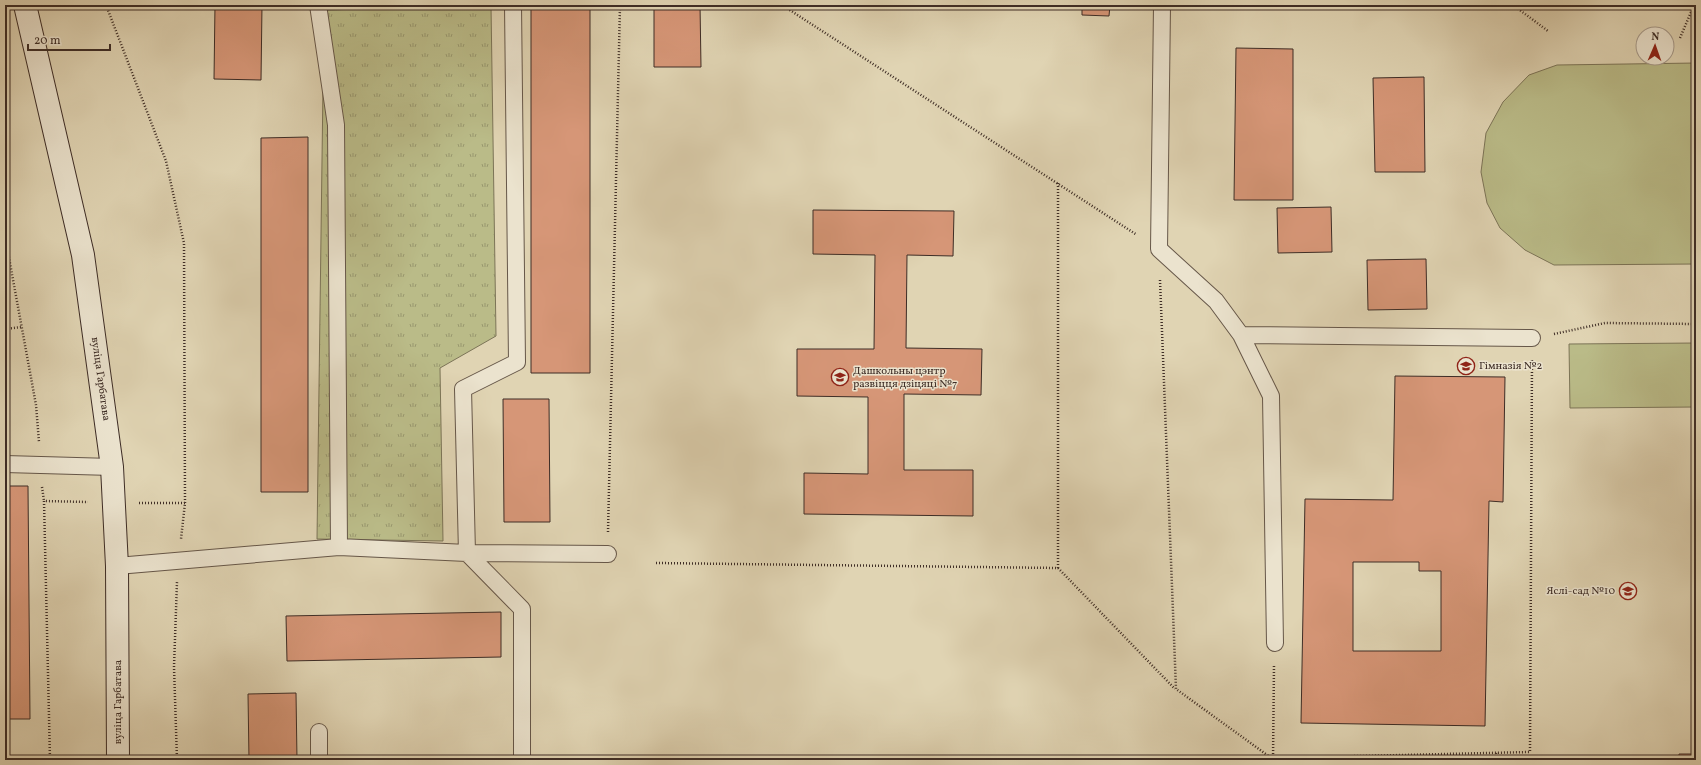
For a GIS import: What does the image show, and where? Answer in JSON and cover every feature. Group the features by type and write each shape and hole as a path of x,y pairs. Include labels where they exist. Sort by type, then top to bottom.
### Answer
{"street":[{"name":"вуліца Гарбатава","path":"25,5 83,255 112,467 117,566 118,760"}],"lane":[{"path":"318,5 336,125 339,547"},
{"path":"513,5 517,362 463,389 467,553 522,609 522,760"},
{"path":"1162,5 1159,249 1216,301 1240,335 1271,396 1275,643"},
{"path":"1240,335 1532,338"},
{"path":"5,464 112,467"},
{"path":"117,566 339,547 467,553 608,554"},
{"path":"319,732 319,760"}],"path":[{"path":"106,5 166,161 184,243 185,503 178,560 174,667 177,760"},
{"path":"608,554 620,5"},
{"path":"782,5 1159,249 1176,689"},
{"path":"1513,5 1548,31"},
{"path":"1680,38 1694,5"},
{"path":"1058,183 1058,568 1176,689 1273,759 1530,752 1532,338 1605,323 1696,324"},
{"path":"5,236 36,405 44,501 50,760"},
{"path":"5,328 22,327"},
{"path":"44,501 185,503"},
{"path":"656,563 1058,568"},
{"path":"1273,759 1275,643"},
{"path":"1496,753 1497,760"}],"green space":[{"path":"491,6 496,336 440,368 443,541 317,539 324,10"},
{"path":"1675,63 1696,63 1696,264 1554,265 1525,250 1500,228 1487,203 1481,172 1486,133 1503,102 1529,75 1557,65 1635,64 1635,66 1675,66"},
{"path":"1696,343 1696,407 1570,408 1569,344"}],"building":[{"path":"215,5 262,5 261,80 214,79"},
{"path":"531,5 590,5 590,373 531,373"},
{"path":"654,5 700,5 701,67 654,67"},
{"path":"1082,5 1110,5 1109,16 1082,15"},
{"path":"1236,48 1293,49 1293,200 1234,200"},
{"path":"1424,77 1425,172 1375,172 1373,78"},
{"path":"308,137 308,492 261,492 261,138"},
{"path":"1331,207 1332,252 1278,253 1277,208"},
{"path":"813,210 954,211 953,256 907,255 906,348 982,349 981,395 904,394 904,470 973,470 973,516 804,514 804,473 868,474 868,397 797,396 797,349 874,349 875,255 813,254"},
{"path":"1426,259 1427,309 1368,310 1367,260"},
{"path":"1395,376 1505,377 1503,502 1489,501 1485,726 1301,723 1305,499 1393,500","holes":["1353,562 1419,562 1419,571 1441,571 1441,651 1353,651"]},
{"path":"503,399 549,399 550,522 504,522"},
{"path":"5,486 28,486 30,719 5,719"},
{"path":"501,612 501,657 287,661 286,616"},
{"path":"296,693 297,760 249,760 248,694"},
{"path":"1679,754 1696,754 1696,760 1679,760"}],"place":[{"name":"Гімназія №2","path":"1466,366"},
{"name":"Дашкольны цэнтр развіцця дзіцяці №7","path":"840,377"},
{"name":"Яслі-сад №10","path":"1628,591"}]}
